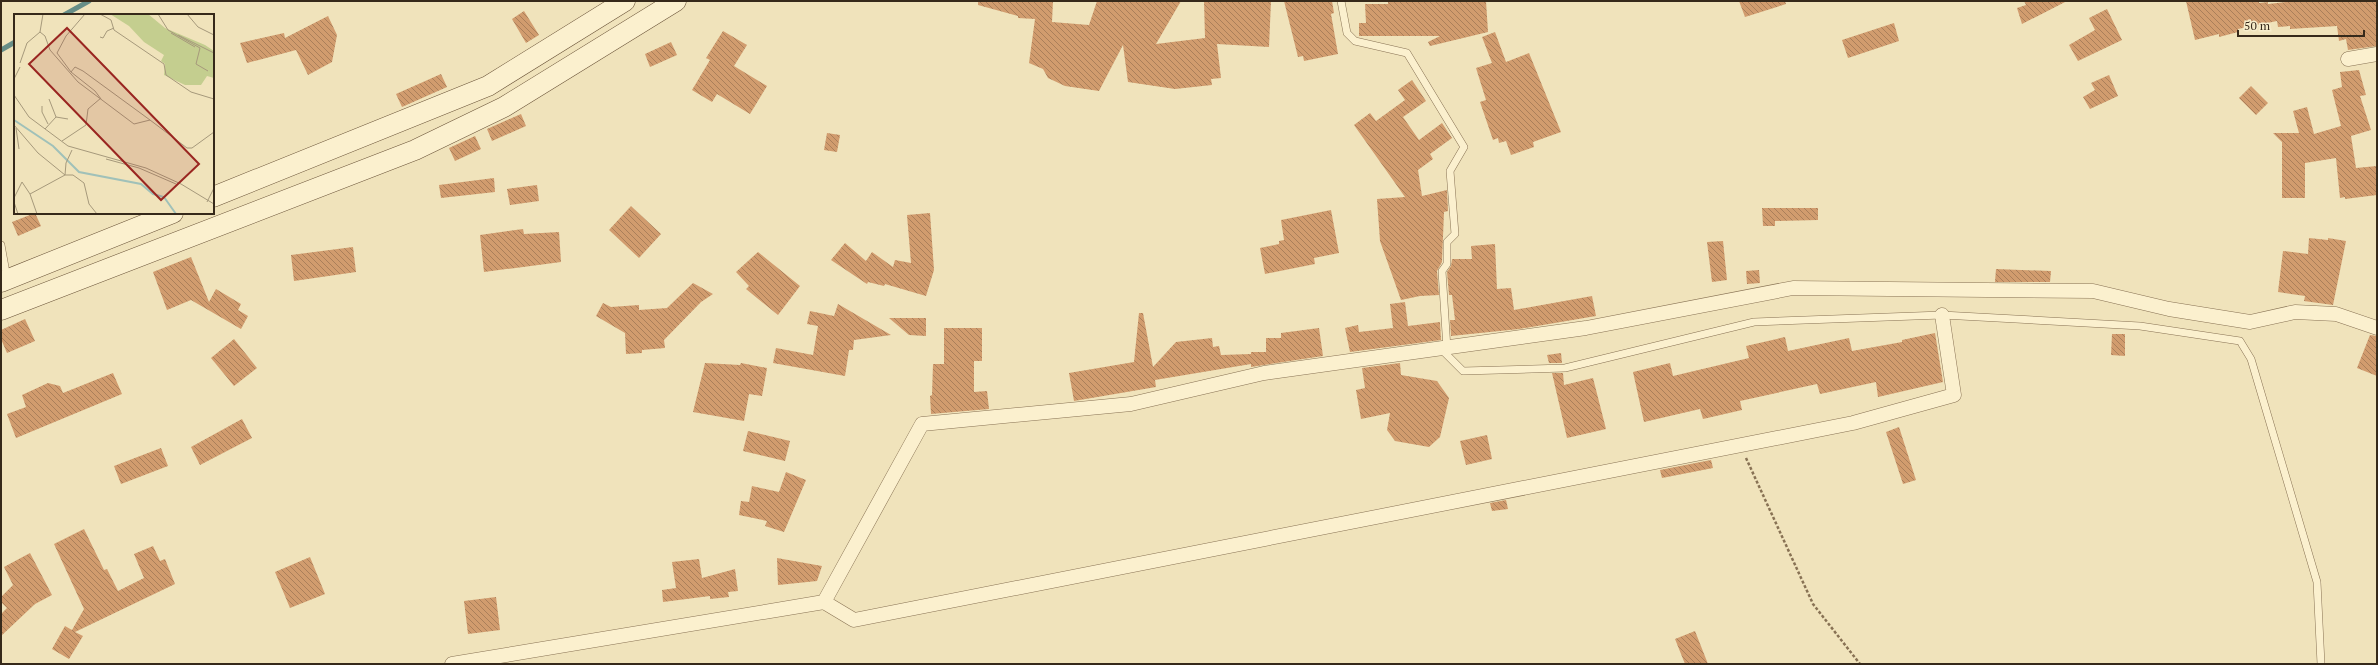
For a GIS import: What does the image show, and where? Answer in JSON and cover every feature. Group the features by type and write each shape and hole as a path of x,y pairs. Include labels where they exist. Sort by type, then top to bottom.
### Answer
{"main road":[{"path":"214,197 488,86 625,1"},
{"path":"1,310 415,150 504,107 676,1"},
{"path":"4,281 171,214"}],"street":[{"path":"2348,59 2377,54"},
{"path":"824,602 922,424 1131,404 1264,374 1586,328 1793,288 2093,291 2169,309 2250,322 2295,312 2336,314 2377,328"},
{"path":"452,664 824,602 854,620 1853,423 1954,395 1942,315"}],"lane":[{"path":"1341,1 1347,33 1355,41 1407,53 1464,147 1450,170 1455,234 1447,242 1447,264 1442,271 1444,349 1463,371 1565,368 1754,322 1942,315 2140,326 2240,341 2251,359 2317,582 2321,664"},
{"path":"1,245 4,281"}],"path":[{"path":"1740,445 1813,604 1860,664"}],"building":[{"path":"978,1 1053,1 1052,22 1089,25 1097,1 1181,1 1156,44 1205,38 1204,1 1271,1 1269,47 1217,44 1221,78 1211,79 1212,85 1175,89 1128,82 1123,45 1099,91 1065,86 1048,78 1043,69 1029,63 1035,19 1018,18 1018,16 978,5"},
{"path":"1284,1 1332,1 1334,13 1331,14 1338,54 1304,61 1303,56 1298,57"},
{"path":"1388,1 1486,1 1488,32 1430,46 1428,42 1440,36 1359,36 1359,23 1366,23 1365,4 1388,4"},
{"path":"1739,1 1785,1 1786,4 1745,17"},
{"path":"2024,1 2067,1 2022,24 2017,8 2026,5"},
{"path":"2186,1 2259,1 2259,3 2268,2 2268,4 2295,1 2377,1 2377,46 2348,50 2346,39 2339,41 2337,26 2290,29 2290,26 2278,27 2277,21 2238,29 2238,32 2219,37 2219,34 2195,40"},
{"path":"2107,9 2122,40 2078,61 2069,45 2095,30 2089,18"},
{"path":"524,11 539,35 526,43 512,19"},
{"path":"328,16 337,35 332,62 308,75 296,50 247,63 240,43 284,33 285,38"},
{"path":"1894,23 1899,41 1848,58 1842,40"},
{"path":"723,31 747,45 734,66 767,86 750,114 717,94 712,102 692,90 710,60 706,58"},
{"path":"1495,32 1506,62 1529,53 1561,132 1533,142 1534,147 1511,155 1506,141 1499,143 1498,138 1493,140 1480,102 1486,100 1476,68 1492,63 1482,37"},
{"path":"671,42 677,55 650,67 645,54"},
{"path":"2359,70 2366,95 2360,96 2371,130 2351,136 2356,168 2377,166 2377,195 2345,199 2345,197 2340,198 2336,158 2305,163 2305,198 2282,198 2282,142 2273,133 2299,133 2293,111 2307,107 2314,134 2341,126 2332,90 2342,87 2340,72"},
{"path":"441,74 447,87 402,107 396,94"},
{"path":"2109,75 2118,96 2090,109 2083,97 2095,90 2091,83"},
{"path":"1412,80 1426,101 1403,117 1419,140 1442,123 1452,138 1430,154 1433,159 1418,170 1422,196 1447,190 1448,211 1444,212 1442,262 1437,271 1439,295 1420,296 1401,300 1380,241 1377,199 1405,197 1354,125 1370,113 1376,121 1405,100 1398,90"},
{"path":"2251,86 2268,103 2256,115 2239,98"},
{"path":"521,114 526,126 492,141 487,129"},
{"path":"827,133 840,135 837,152 824,150"},
{"path":"475,136 481,149 455,161 449,148"},
{"path":"494,178 495,192 441,198 439,185"},
{"path":"537,185 539,201 510,205 507,189"},
{"path":"631,206 661,234 639,258 609,230"},
{"path":"1762,208 1818,208 1818,220 1775,221 1775,226 1763,226"},
{"path":"1331,210 1339,253 1314,258 1315,264 1265,274 1260,248 1279,244 1279,241 1284,240 1281,220"},
{"path":"930,213 934,270 926,296 885,284 884,286 868,282 867,284 831,260 845,243 866,261 872,252 893,267 895,260 911,263 907,215"},
{"path":"35,214 41,226 18,236 12,222"},
{"path":"523,229 524,234 559,232 561,262 484,272 480,235"},
{"path":"2309,238 2328,240 2328,238 2346,241 2333,305 2304,301 2305,296 2278,292 2283,251 2308,254"},
{"path":"1723,241 1727,280 1712,282 1707,242"},
{"path":"1495,244 1497,289 1511,288 1514,310 1592,296 1596,316 1519,329 1451,336 1450,320 1455,320 1452,295 1449,295 1447,272 1451,266 1452,259 1472,259 1471,246"},
{"path":"353,247 356,272 294,281 291,255"},
{"path":"758,252 800,286 778,315 746,289 749,286 736,272"},
{"path":"191,257 209,302 216,289 241,304 238,310 248,316 241,329 191,300 167,310 153,272"},
{"path":"1996,269 2051,271 2050,282 1995,282"},
{"path":"1759,270 1760,283 1747,284 1746,271"},
{"path":"693,283 713,294 701,302 664,340 665,348 642,350 642,353 626,354 625,333 596,316 603,303 611,307 639,305 639,310 667,308"},
{"path":"1405,302 1408,326 1440,322 1441,340 1350,352 1345,328 1358,325 1359,332 1393,328 1390,304"},
{"path":"838,304 891,335 854,340 853,350 849,350 845,376 773,363 776,348 813,355 818,326 807,324 810,311 834,316"},
{"path":"1139,313 1143,313 1153,367 1176,342 1212,338 1213,347 1219,346 1221,355 1251,354 1251,352 1266,352 1266,338 1281,338 1281,333 1319,328 1323,356 1251,367 1251,364 1155,380 1156,387 1074,401 1069,373 1134,362"},
{"path":"889,318 926,318 926,336 909,335"},
{"path":"25,319 35,341 7,353 1,339 1,330"},
{"path":"944,328 982,328 982,361 974,361 974,392 987,391 989,409 931,414 930,396 932,395 933,364 944,364"},
{"path":"1935,333 1943,382 1878,397 1876,382 1820,394 1817,384 1740,401 1742,410 1703,419 1700,409 1644,422 1633,372 1670,363 1673,376 1749,358 1746,346 1785,337 1788,351 1849,338 1852,351 1902,342 1902,340"},
{"path":"2112,334 2125,334 2125,356 2111,355"},
{"path":"2370,335 2377,336 2377,376 2357,368"},
{"path":"234,339 257,368 234,386 211,358"},
{"path":"1561,353 1562,363 1549,363 1547,355"},
{"path":"705,363 740,365 741,363 767,368 762,396 749,394 744,421 693,412"},
{"path":"1400,363 1401,375 1437,381 1449,398 1440,437 1429,447 1395,441 1387,430 1390,413 1361,419 1356,390 1365,388 1362,368"},
{"path":"113,373 122,394 16,438 7,414 26,407 22,395 48,383 60,386 63,393"},
{"path":"1552,373 1563,373 1564,385 1593,378 1606,429 1567,438"},
{"path":"242,419 252,438 200,465 191,447"},
{"path":"1899,427 1916,480 1903,484 1886,432"},
{"path":"748,431 790,441 785,461 743,451"},
{"path":"1487,435 1492,459 1466,465 1460,441"},
{"path":"161,448 168,466 121,484 114,466"},
{"path":"1711,460 1713,468 1662,478 1660,470"},
{"path":"786,472 806,480 784,532 765,526 767,521 739,515 741,501 749,502 752,486 779,492"},
{"path":"1506,500 1508,509 1492,511 1490,503"},
{"path":"84,529 104,570 107,569 118,591 144,578 134,554 153,546 160,561 165,559 175,584 75,632 83,636 69,659 52,649 65,626 72,630 84,609 54,544"},
{"path":"30,553 52,595 35,604 1,636 1,614 7,608 1,602 1,597 13,585 4,567"},
{"path":"310,557 325,594 290,608 275,572"},
{"path":"777,558 822,566 817,581 778,585"},
{"path":"699,559 702,578 735,569 738,591 728,592 729,597 710,599 710,596 663,602 662,590 676,588 672,562"},
{"path":"496,597 500,630 468,634 464,601"},
{"path":"1695,631 1708,664 1685,664 1675,639"}],"waterway":[{"path":"66,14 89,1"},
{"path":"1,50 14,43"}]}
